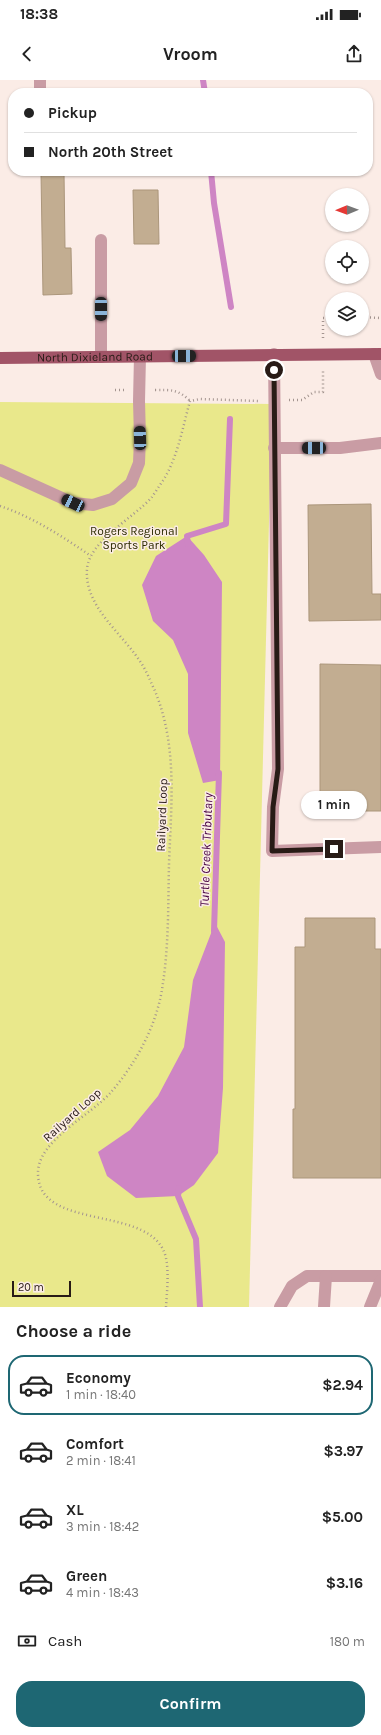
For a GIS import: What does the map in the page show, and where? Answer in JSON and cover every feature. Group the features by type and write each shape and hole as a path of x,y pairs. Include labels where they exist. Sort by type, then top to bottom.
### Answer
{"main road":[{"name":"North Dixieland Road","path":"0,358 378,354"}],"street":[{"path":"101,240 101,357"},
{"path":"274,354 274,448 278,632 278,769 273,807 272,851 381,847"},
{"path":"378,354 381,374"},
{"path":"0,470 73,503 93,505 112,499 131,484 139,462 140,356"},
{"path":"274,448 340,448 381,443"},
{"path":"280,1307 292,1286 307,1276 381,1276"},
{"path":"324,1307 326,1276"},
{"path":"370,1307 381,1280"}],"path":[{"path":"369,317 381,318"},
{"path":"324,330 323,318 325,318"},
{"path":"169,390 182,393 190,401 200,399 274,401 302,400 314,392 323,392 323,381"},
{"name":"Railyard Loop","path":"166,1307 166,1257 159,1244 147,1233 122,1223 72,1212 54,1202 41,1190 38,1173 42,1157 50,1144 61,1133 91,1111 111,1092 130,1066 148,1037 161,996 168,925 172,772 164,718 155,692 143,666 104,617 93,599 88,583 87,567 91,556 100,543 151,498 166,475 179,441 190,401"},
{"path":"0,506 14,511 57,534 91,556"}],"green space":[{"name":"Rogers Regional Sports Park","path":"0,402 272,404 249,1307 0,1307"}],"shaded area":[{"path":"187,536 204,555 222,582 220,780 203,783 188,733 188,674 173,640 153,621 142,585 156,556"},
{"path":"215,923 225,942 223,1088 218,1153 194,1185 178,1196 136,1198 107,1176 98,1152 130,1130 158,1096 184,1047 193,980"}],"building":[{"path":"41,176 64,176 65,248 71,248 72,294 43,295"},
{"path":"133,190 158,190 159,244 134,244"},
{"path":"371,504 372,594 381,594 381,620 309,621 308,505"},
{"path":"320,664 381,665 381,811 320,811"},
{"path":"305,918 375,918 375,949 381,949 381,1178 293,1178 293,1109 295,1109 295,947 305,947"}],"waterway":[{"name":"Turtle Creek Tributary","path":"203,80 204,88"},
{"name":"Turtle Creek Tributary","path":"211,176 214,203 231,307"},
{"name":"Turtle Creek Tributary","path":"188,544 187,536 226,524 230,419"},
{"name":"Turtle Creek Tributary","path":"214,931 219,773"},
{"name":"Turtle Creek Tributary","path":"179,1188 178,1196 196,1239 200,1307"}],"route":[{"path":"274,370 278,632 278,769 273,807 272,851 334,849"}]}
